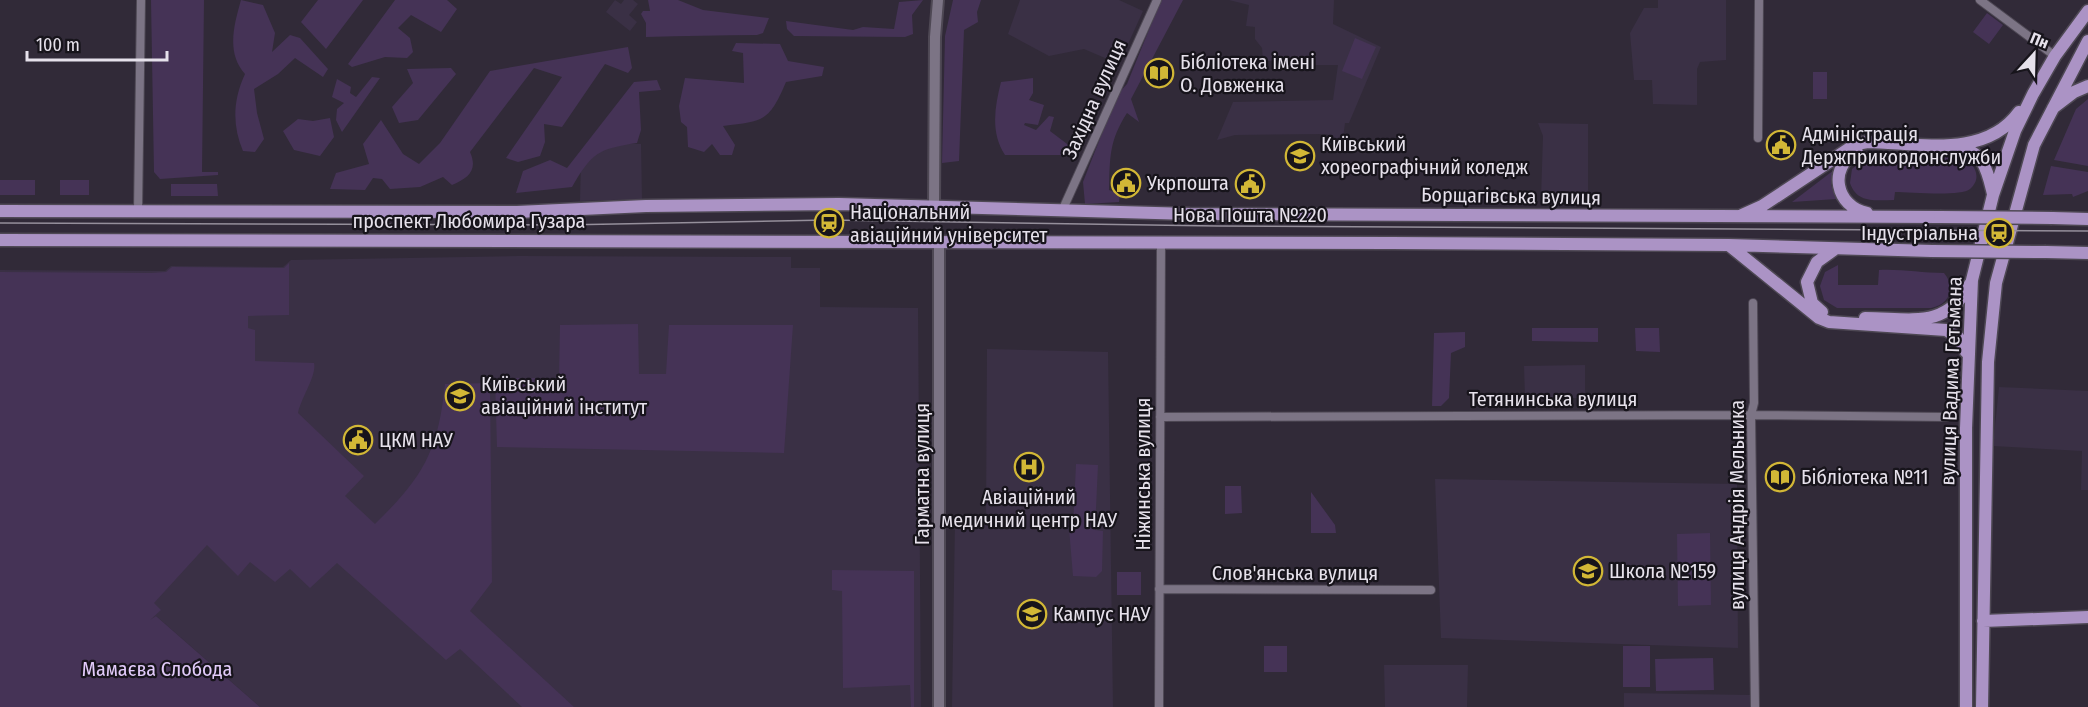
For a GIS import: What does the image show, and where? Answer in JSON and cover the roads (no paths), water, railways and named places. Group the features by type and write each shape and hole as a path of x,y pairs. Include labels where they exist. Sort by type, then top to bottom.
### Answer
{"main road":[{"path":"934,206 935,37 938,0"},
{"name":"вулиця Вадима Гетьмана","path":"1966,707 1967,359 1972,280 1993,195 2015,131 2055,56 2088,11"},
{"name":"вулиця Вадима Гетьмана","path":"1982,707 1988,362 1996,283 2021,185 2034,145 2050,110 2088,41"},
{"path":"2050,110 2074,92 2088,86"},
{"path":"1738,217 1762,206 1856,144 1868,142 1968,145 1982,142 2007,127 2033,94"},
{"path":"1886,217 1862,212 1844,200 1838,180 1840,169 1854,153 1864,149 1963,149 1977,156 1985,165 1993,195"},
{"name":"проспект Любомира Гузара","path":"0,211 517,212 715,205 934,206"},
{"name":"Борщагівська вулиця","path":"934,206 1202,214 2088,219"},
{"path":"2066,218 2088,208"},
{"name":"проспект Любомира Гузара","path":"0,240 939,242"},
{"path":"939,242 1729,245 2088,253"},
{"name":"Гарматна вулиця","path":"939,242 939,707"},
{"path":"1729,245 1819,318 1839,324 1946,330 1964,344 1967,359"},
{"path":"1835,249 1817,262 1807,282 1812,303 1829,316 1933,319 1958,304 1972,280"},
{"path":"1983,621 2088,617"}],"street":[{"path":"138,211 141,0"},
{"name":"Західна вулиця","path":"1062,211 1157,0"},
{"path":"1758,138 1759,0"},
{"path":"1980,0 2055,56"},
{"name":"Ніжинська вулиця","path":"1159,707 1161,242"},
{"name":"вулиця Андрія Мельника","path":"1753,303 1754,402 1751,415 1755,707"},
{"name":"Тетянинська вулиця","path":"1160,417 1751,415 1947,417"},
{"name":"Слов'янська вулиця","path":"1159,589 1431,590"}],"tram line":[{"path":"0,223 561,225 829,220 1217,226 2088,231"}],"place":[{"name":"Бібліотека імені О. Довженка","path":"1159,73"},
{"name":"Адміністрація Держприкордонслужби","path":"1781,145"},
{"name":"Київський хореографічний коледж","path":"1300,156"},
{"name":"Укрпошта","path":"1126,183"},
{"name":"Нова Пошта №220","path":"1250,184"},
{"name":"Національний авіаційний університет","path":"829,223"},
{"name":"Індустріальна","path":"1999,233"},
{"name":"Київський авіаційний інститут","path":"460,396"},
{"name":"ЦКМ НАУ","path":"358,440"},
{"name":"Авіаційний медичний центр НАУ","path":"1029,467"},
{"name":"Бібліотека №11","path":"1780,477"},
{"name":"Школа №159","path":"1588,571"},
{"name":"Кампус НАУ","path":"1032,614"}],"park label":[{"name":"Мамаєва Слобода","path":"157,669"}]}
